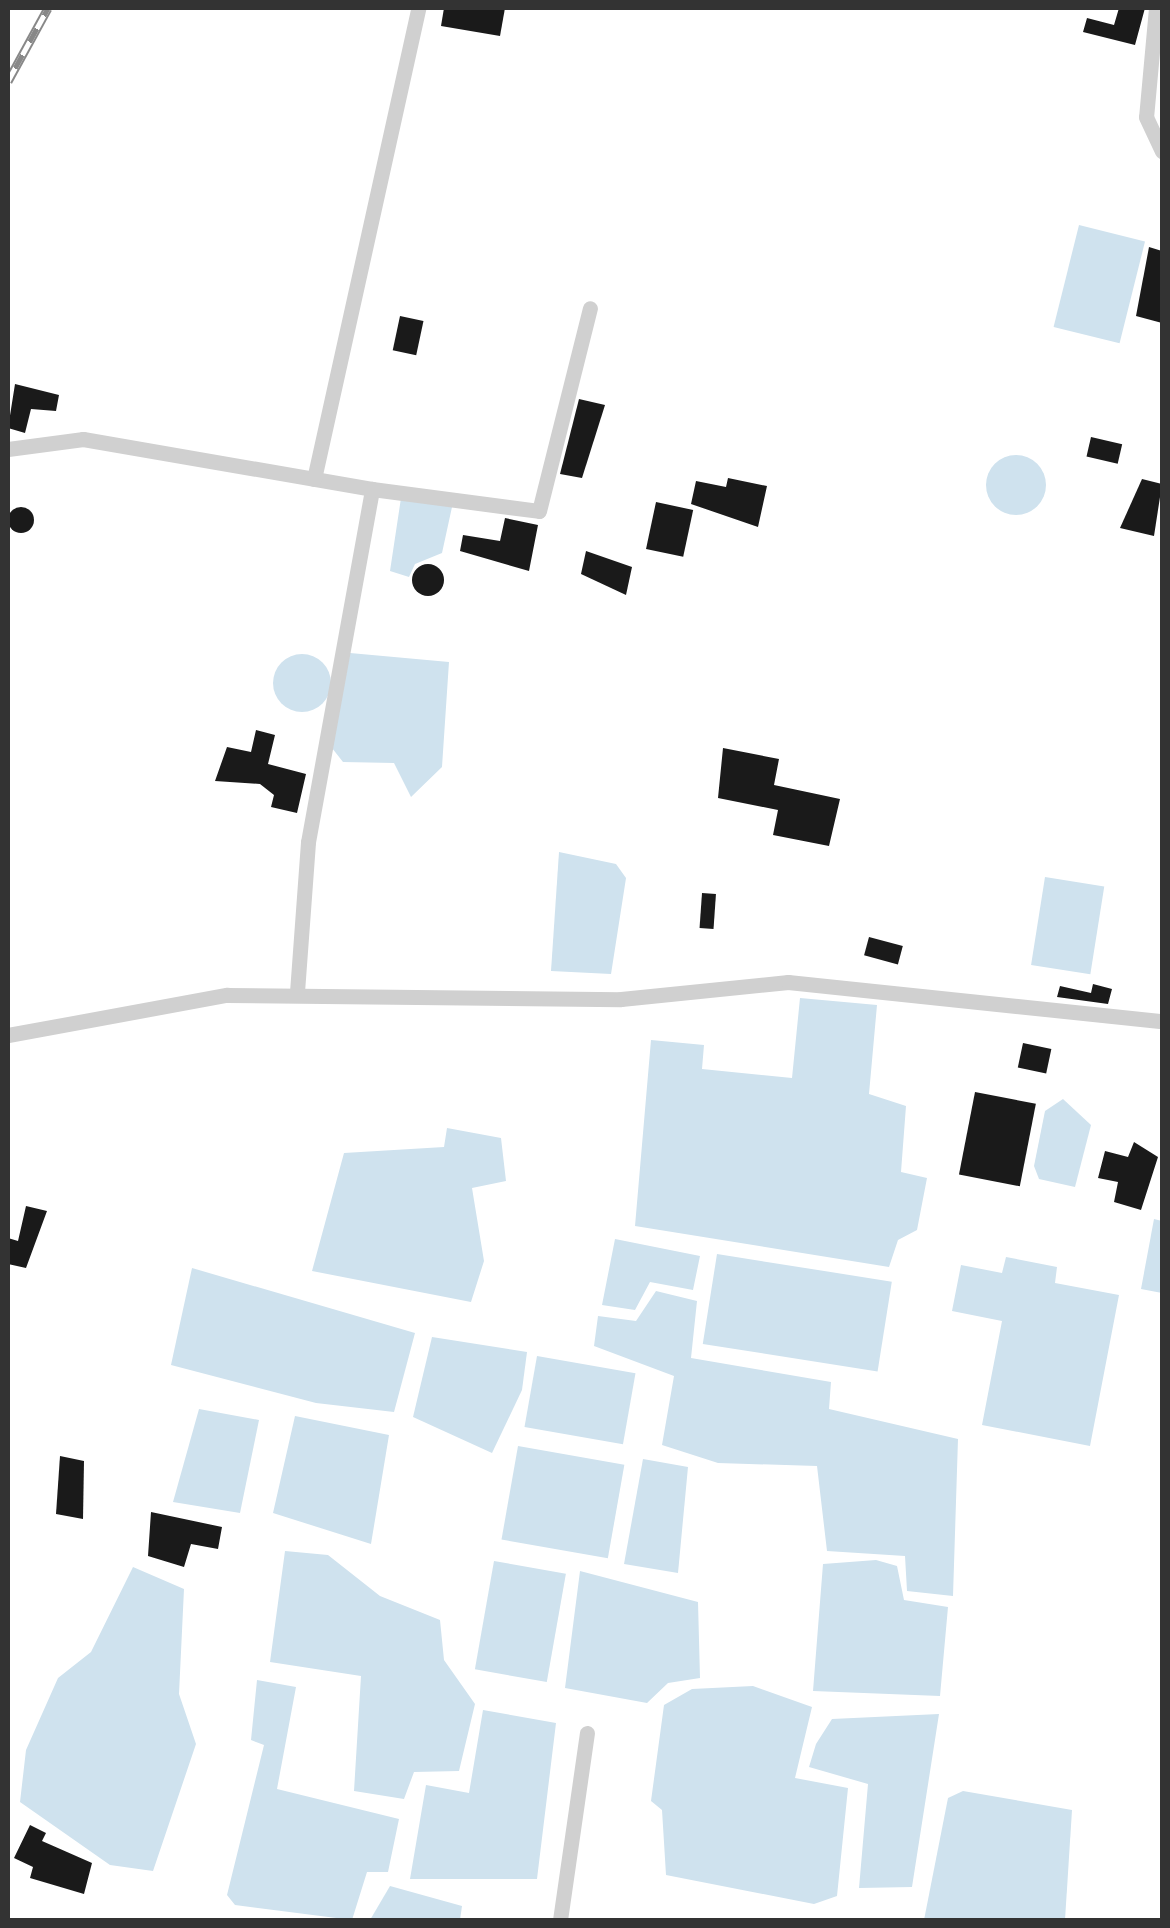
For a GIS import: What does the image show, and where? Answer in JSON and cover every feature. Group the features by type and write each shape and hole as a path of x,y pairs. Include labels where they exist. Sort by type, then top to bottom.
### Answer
{"street":[{"path":"314,479 418,8"},
{"path":"1156,8 1146,116 1162,152"},
{"path":"8,449 82,439 372,489 538,510 590,308"},
{"path":"297,992 308,842 372,489"},
{"path":"8,1035 227,995 297,992 621,999 788,982 1162,1021"},
{"path":"560,1920 587,1733"}],"water":[{"path":"1079,225 1145,241 1120,343 1054,327"},
{"path":"1016,455 1037,464 1046,485 1037,506 1016,515 995,506 986,485 995,464"},
{"path":"401,498 452,507 442,553 415,564 409,577 390,571"},
{"path":"350,653 449,662 442,767 411,797 394,763 343,762 332,748"},
{"path":"302,654 322,663 331,683 322,703 302,712 282,703 273,683 282,663"},
{"path":"559,852 616,864 626,878 611,974 551,971"},
{"path":"1045,877 1104,886 1090,974 1031,965"},
{"path":"800,998 877,1005 869,1094 906,1106 901,1172 927,1178 917,1230 898,1240 889,1267 635,1226 651,1040 704,1045 702,1069 792,1078"},
{"path":"1063,1099 1091,1125 1075,1187 1039,1179 1034,1166 1045,1111"},
{"path":"447,1128 501,1138 506,1181 472,1188 484,1261 471,1302 312,1271 344,1153 444,1147"},
{"path":"1154,1219 1162,1221 1162,1293 1141,1289"},
{"path":"615,1239 700,1256 693,1290 650,1282 635,1310 602,1305"},
{"path":"717,1254 892,1282 878,1372 703,1344"},
{"path":"1006,1257 1057,1267 1055,1283 1119,1295 1090,1446 982,1425 1002,1321 952,1311 961,1265 1002,1273"},
{"path":"192,1268 415,1333 394,1412 316,1403 171,1365"},
{"path":"656,1291 697,1301 691,1358 831,1382 829,1409 958,1439 953,1596 907,1591 905,1556 827,1551 817,1466 718,1463 662,1445 674,1376 594,1346 598,1316 636,1321"},
{"path":"432,1337 527,1352 522,1390 492,1453 413,1417"},
{"path":"537,1356 635,1373 623,1444 524,1427"},
{"path":"199,1409 259,1420 240,1513 173,1502"},
{"path":"295,1416 389,1435 371,1544 273,1513"},
{"path":"518,1446 624,1465 608,1558 502,1540"},
{"path":"643,1459 688,1467 678,1573 624,1564"},
{"path":"285,1551 328,1555 380,1596 440,1620 444,1660 475,1704 459,1771 414,1772 404,1799 354,1791 361,1676 270,1662"},
{"path":"876,1560 897,1566 904,1600 948,1607 940,1696 813,1691 823,1564"},
{"path":"494,1561 566,1574 547,1682 475,1669"},
{"path":"133,1567 184,1589 179,1694 196,1744 153,1871 110,1865 20,1802 26,1750 58,1678 91,1652"},
{"path":"580,1571 698,1602 700,1678 668,1683 647,1703 565,1688"},
{"path":"257,1680 296,1687 277,1789 399,1819 388,1872 367,1872 352,1920 235,1905 227,1895 264,1745 251,1740"},
{"path":"753,1686 812,1707 795,1778 848,1788 837,1896 814,1904 666,1875 662,1810 651,1801 664,1705 692,1689"},
{"path":"483,1710 556,1723 537,1879 410,1879 426,1785 469,1793"},
{"path":"939,1714 912,1887 859,1888 868,1784 809,1767 816,1744 832,1719"},
{"path":"963,1791 1072,1810 1065,1920 924,1920 948,1798"},
{"path":"390,1886 462,1906 460,1920 370,1920"}],"building":[{"path":"444,8 505,8 500,36 441,26"},
{"path":"1119,8 1145,8 1135,45 1083,32 1087,18 1114,25"},
{"path":"1149,247 1162,251 1162,323 1136,316"},
{"path":"400,316 423,321 416,355 393,350"},
{"path":"15,384 59,395 56,411 31,409 25,433 8,428"},
{"path":"579,399 605,405 582,478 560,474"},
{"path":"1091,437 1122,444 1118,464 1087,456"},
{"path":"728,478 767,486 758,527 691,504 696,481 726,487"},
{"path":"1142,479 1162,484 1154,536 1120,528"},
{"path":"656,502 693,510 683,557 646,549"},
{"path":"21,507 30,511 34,520 30,529 21,533 12,529 8,520 12,511"},
{"path":"505,518 538,525 529,571 460,551 463,535 500,541"},
{"path":"586,551 632,567 626,595 581,574"},
{"path":"428,564 439,569 444,580 439,591 428,596 417,591 412,580 417,569"},
{"path":"256,730 275,735 268,764 306,774 297,813 271,807 274,795 260,784 215,781 227,747 251,752"},
{"path":"723,748 779,759 774,785 840,799 829,846 773,835 778,810 718,798"},
{"path":"702,893 716,894 714,929 700,928"},
{"path":"869,937 903,946 898,964 864,955"},
{"path":"1093,984 1112,989 1108,1004 1057,997 1060,986 1091,993"},
{"path":"1023,1043 1051,1049 1046,1073 1018,1067"},
{"path":"975,1092 1036,1104 1020,1186 959,1174"},
{"path":"1134,1142 1158,1157 1141,1210 1114,1202 1118,1182 1098,1178 1105,1151 1128,1157"},
{"path":"26,1206 47,1211 26,1268 8,1264 8,1238 18,1241"},
{"path":"60,1456 84,1461 83,1519 56,1514"},
{"path":"151,1512 222,1527 218,1549 191,1544 184,1567 148,1556"},
{"path":"30,1825 46,1833 42,1841 92,1863 84,1894 30,1878 33,1867 14,1858"}],"railway":[{"path":"8,81 48,8"}]}
